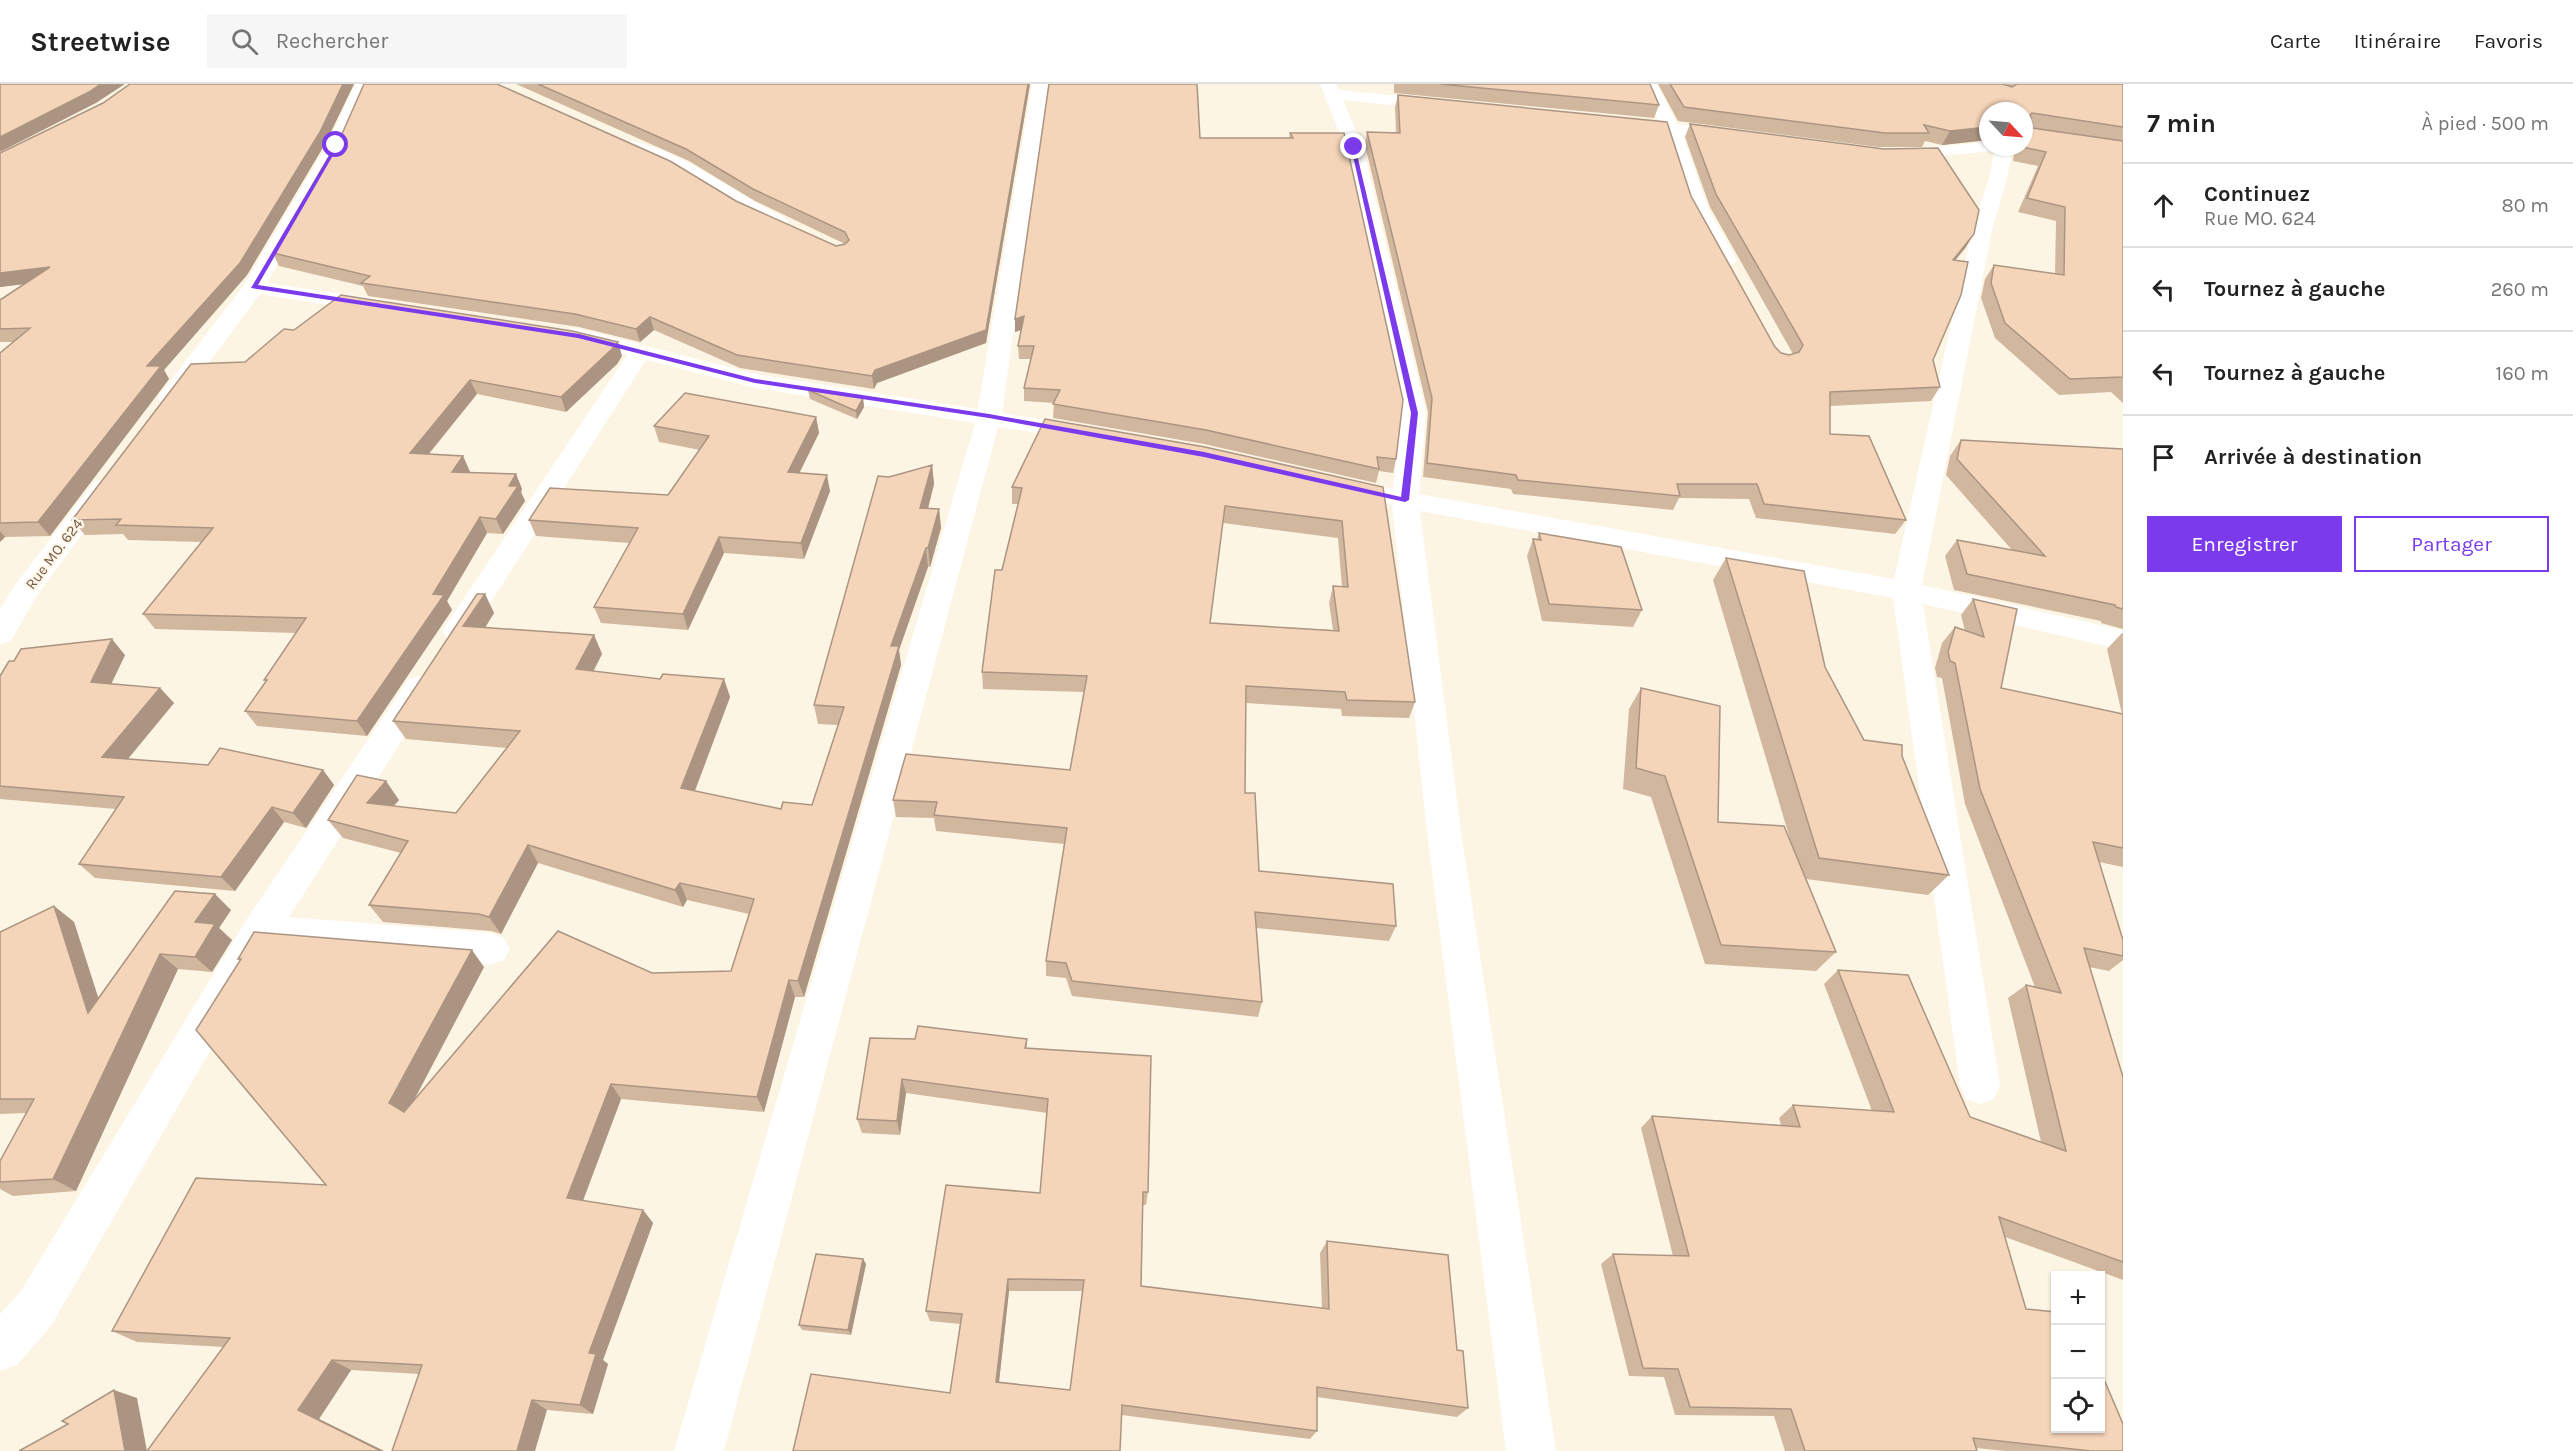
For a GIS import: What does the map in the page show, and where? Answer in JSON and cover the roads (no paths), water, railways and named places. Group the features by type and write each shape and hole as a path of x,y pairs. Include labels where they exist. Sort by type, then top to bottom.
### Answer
{"street":[{"path":"154,420 254,287 336,145 363,84"},
{"path":"699,1451 989,416 1040,84"},
{"path":"1648,84 1678,143 1698,208 1737,279"},
{"path":"1330,89 1460,107"},
{"path":"1330,89 1354,147 1414,413 1405,500 1444,832 1531,1451"},
{"path":"1611,121 1750,138"},
{"path":"620,140 681,166 747,207 798,232"},
{"path":"1878,154 1913,155 1979,148"},
{"path":"1980,1085 1906,591 1983,226 1998,179 2002,156"},
{"path":"254,287 405,309"},
{"path":"555,332 579,336 755,381 989,416 1102,436"},
{"path":"0,1348 35,1310 260,930 640,352"},
{"name":"Rue MO. 624","path":"0,634 13,595 118,468"},
{"path":"1316,480 1405,500 1906,591 2123,640"},
{"path":"260,930 491,949"}]}
